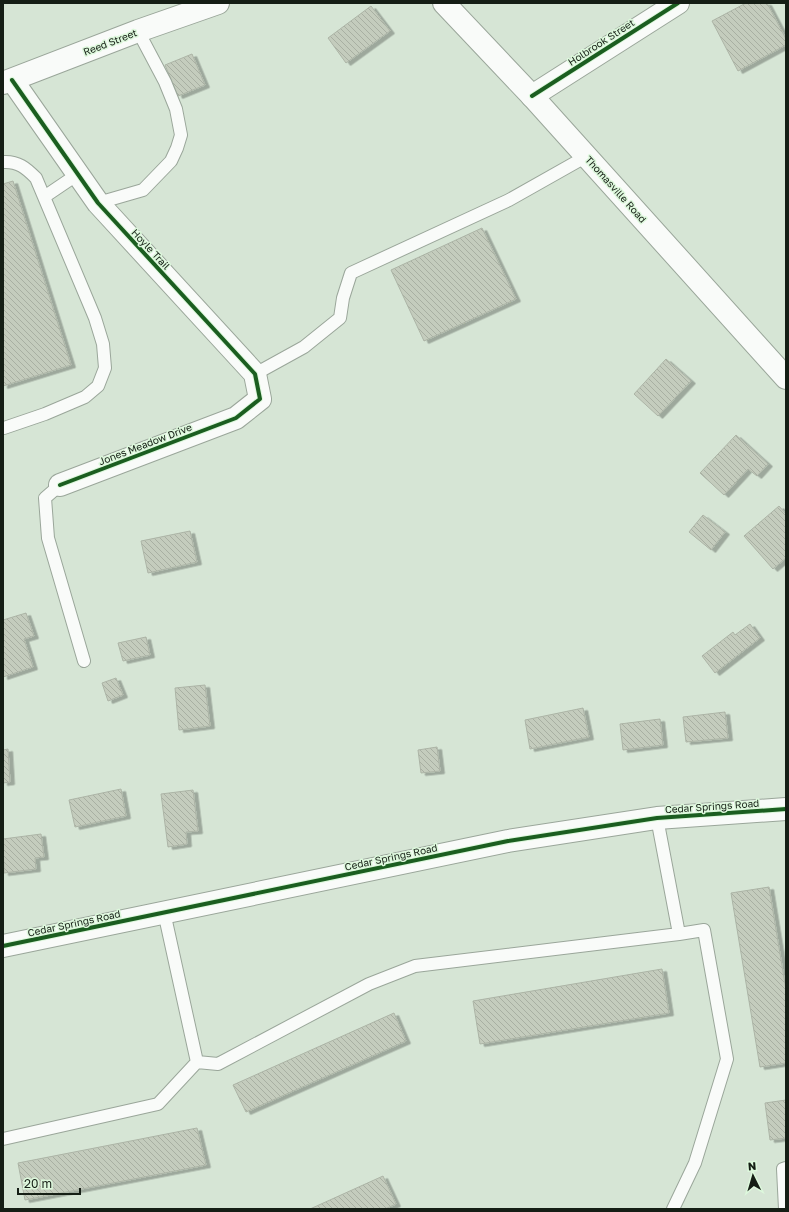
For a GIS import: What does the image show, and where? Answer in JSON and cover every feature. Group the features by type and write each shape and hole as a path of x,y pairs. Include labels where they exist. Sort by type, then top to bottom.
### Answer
{"street":[{"name":"Reed Street","path":"8,82 138,31 218,3"},
{"name":"Thomasville Road","path":"444,3 532,96 786,378"},
{"name":"Holbrook Street","path":"532,96 678,3"},
{"name":"Hoyle Trail","path":"8,82 78,174 98,203 255,374"},
{"name":"Jones Meadow Drive","path":"60,485 236,418 260,399 255,374"},
{"name":"Cedar Springs Road","path":"3,946 508,841 657,818 786,809"}],"lane":[{"path":"98,203 143,190 171,161 181,134 176,109 166,82 138,31"},
{"path":"255,374 304,347 340,318 343,298 351,273 509,200 586,156"},
{"path":"4,428 85,398 98,386 105,368 104,344 95,318 36,178 25,167 7,162"},
{"path":"44,197 78,174"},
{"path":"60,485 45,498 48,538 84,661"},
{"path":"657,818 679,934"},
{"path":"164,912 197,1062"},
{"path":"197,1062 218,1064 369,984 416,966 704,930 727,1059 695,1163 673,1209"},
{"path":"3,1139 158,1104 197,1062"},
{"path":"785,1209 783,1169 786,1168"}],"building":[{"path":"746,3 767,3 786,39 786,45 738,71 712,21"},
{"path":"371,6 390,31 346,63 328,38"},
{"path":"192,54 205,85 178,96 165,65"},
{"path":"13,181 71,365 3,386 3,184"},
{"path":"482,228 516,299 424,341 391,270"},
{"path":"666,359 691,381 658,416 634,394"},
{"path":"736,435 768,464 757,476 748,469 724,495 700,473"},
{"path":"779,506 786,514 786,558 773,569 744,536"},
{"path":"703,515 725,532 711,550 689,532"},
{"path":"190,531 197,562 148,573 141,541"},
{"path":"26,613 34,636 24,639 33,667 3,677 3,620"},
{"path":"750,624 760,638 715,673 702,656 733,632 735,635"},
{"path":"146,637 150,655 123,661 118,643"},
{"path":"116,678 123,695 108,701 102,683"},
{"path":"205,685 210,726 179,730 175,688"},
{"path":"583,708 589,737 530,749 525,720"},
{"path":"725,712 728,738 686,742 683,717"},
{"path":"660,719 663,745 623,750 620,724"},
{"path":"437,747 440,771 421,773 418,750"},
{"path":"8,749 10,782 3,783 3,750"},
{"path":"121,789 126,816 75,827 69,800"},
{"path":"193,790 198,831 186,832 187,844 168,847 161,794"},
{"path":"41,834 44,857 35,858 36,869 4,873 3,839"},
{"path":"769,887 786,990 786,1063 760,1067 731,893"},
{"path":"662,969 669,1013 480,1044 473,1001"},
{"path":"394,1013 406,1041 246,1112 233,1085"},
{"path":"786,1100 786,1138 770,1140 765,1103"},
{"path":"197,1128 206,1165 25,1200 18,1163"},
{"path":"383,1176 396,1204 385,1209 310,1209"}],"cycle path":[{"path":"532,96 678,3"},
{"path":"12,80 98,203 255,374 260,399 236,418 60,485"},
{"path":"3,946 508,841 657,818 786,809"}]}
